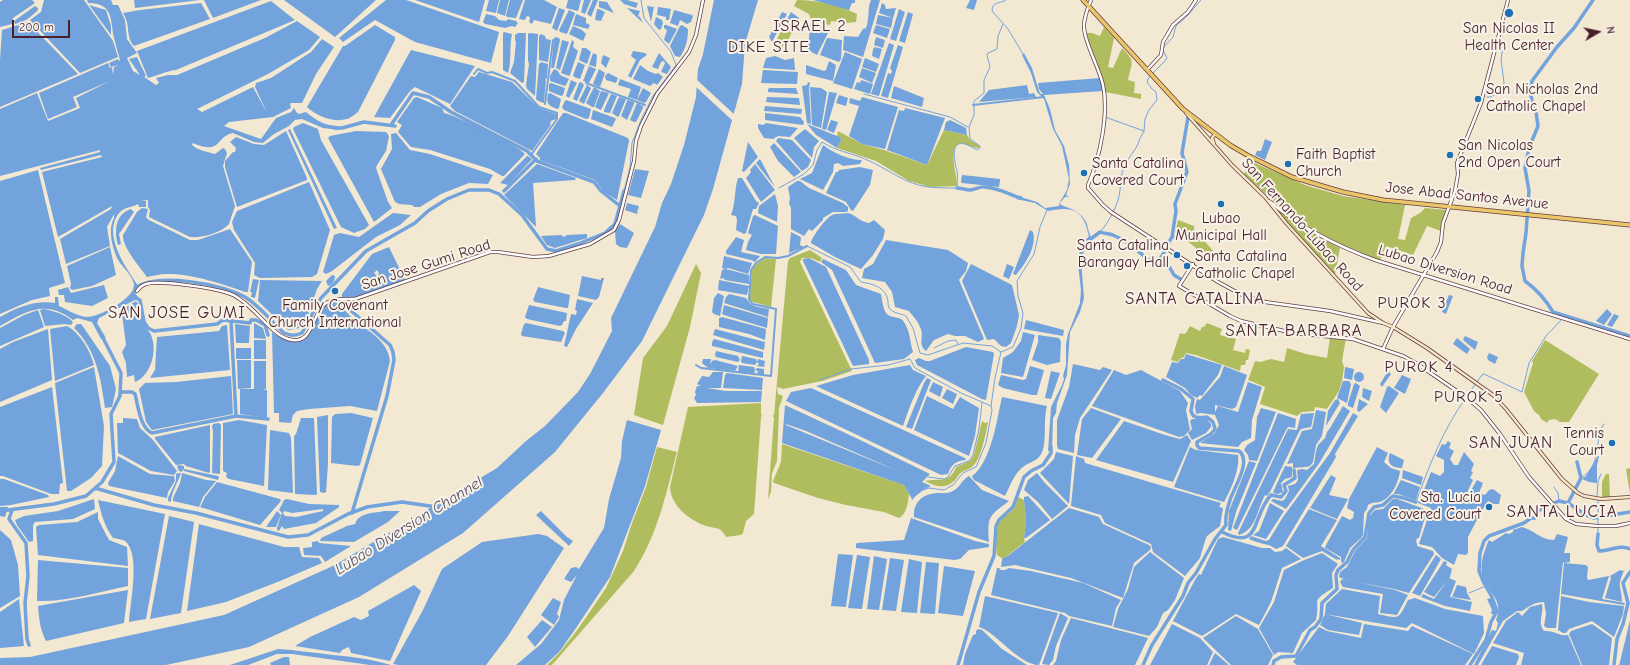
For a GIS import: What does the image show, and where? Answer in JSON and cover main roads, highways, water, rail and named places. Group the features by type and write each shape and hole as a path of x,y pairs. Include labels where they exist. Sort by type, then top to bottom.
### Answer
{"highway":[{"name":"Jose Abad Santos Avenue","path":"1083,0 1183,109 1215,134 1247,155 1300,180 1343,192 1383,200 1630,225"}],"main road":[{"name":"San Fernando-Lubao Road","path":"1183,109 1214,145 1266,198 1286,223 1363,308 1383,323 1393,327 1427,348 1477,383 1500,403 1562,479 1578,493 1584,496 1601,498 1630,496"},
{"path":"1214,145 1212,138 1215,134"}],"water":[{"path":"3,0 32,0 35,3 13,18 12,24 0,27 0,2"},
{"path":"44,0 84,0 113,41 118,57 80,73 30,20 41,12"},
{"path":"87,0 111,0 113,5 118,5 125,20 127,39 137,53 127,58 133,71 140,75 129,59 137,57 146,76 144,77 156,85 159,83 156,78 168,75 177,75 265,38 297,21 320,37 309,50 268,74 197,109 202,112 253,87 267,113 255,87 256,83 271,78 311,52 322,39 334,47 316,74 302,103 291,103 291,108 273,117 229,122 224,126 261,139 276,118 291,112 294,108 299,114 306,112 320,122 338,126 339,130 323,128 302,119 295,120 289,126 274,134 263,143 254,142 233,133 217,144 209,147 193,143 192,145 194,147 206,152 215,154 223,148 227,153 223,166 235,206 229,224 221,230 211,234 200,237 190,237 149,217 150,210 148,207 148,200 141,201 146,201 146,207 139,207 138,204 121,211 115,220 113,229 114,239 122,260 139,287 135,293 139,298 99,318 97,323 106,338 101,339 92,322 77,318 73,320 54,310 45,309 27,312 0,326 0,317 7,313 34,303 55,303 55,297 58,297 59,306 73,313 87,317 93,316 116,306 129,295 133,289 133,281 120,263 113,247 111,229 114,214 107,227 110,246 66,264 60,239 111,209 112,206 58,237 42,172 102,157 101,155 41,170 40,168 100,152 100,150 0,176 0,109 37,93 48,121 80,108 76,98 110,81 73,97 77,107 48,119 39,93 108,63 110,68 112,67 113,75 114,67 118,65 111,67 109,63 118,59 119,61 120,60 111,19 107,9 96,4 88,3"},
{"path":"134,0 200,0 135,8"},
{"path":"204,0 261,0 213,18"},
{"path":"284,0 376,0 335,37"},
{"path":"386,0 406,0 499,32 491,63 415,42 375,20 343,42 339,38"},
{"path":"415,0 485,0 479,22"},
{"path":"489,0 499,0 496,13 486,11"},
{"path":"500,0 509,0 505,16 497,13"},
{"path":"510,0 523,0 516,18 507,17 506,15"},
{"path":"525,0 544,0 557,7 551,24 534,20 532,24 529,22 530,17 527,16 525,20 519,19"},
{"path":"568,0 581,0 578,11 566,8"},
{"path":"584,0 591,0 585,14 581,12"},
{"path":"593,0 598,0 591,17 587,14"},
{"path":"620,0 638,3 636,8 624,4"},
{"name":"Lubao Diversion Channel","path":"714,0 758,0 745,44 742,84 713,189 704,215 642,341 603,393 555,452 463,533 359,597 249,647 166,665 0,665 0,658 30,657 224,615 335,565 497,468 526,441 545,426 578,392 590,374 612,331 611,318 655,227 662,203 671,184 684,145 696,97 698,69 703,54"},
{"path":"813,0 855,0 855,3 852,3 849,10"},
{"path":"871,0 880,0 863,57 843,50 844,36 858,37 863,29 866,28"},
{"path":"970,0 977,0 974,10 966,8"},
{"path":"271,1 295,20 176,70 168,71 148,78 137,51"},
{"path":"599,1 607,2 614,13 599,7"},
{"path":"201,3 210,19 134,46 131,42 127,22 123,13"},
{"path":"882,3 885,5 886,9 896,8 893,18 879,13"},
{"path":"89,5 106,10 111,26 111,35"},
{"path":"35,6 38,10 33,15 25,21 15,24 14,21"},
{"path":"647,6 654,7 651,22"},
{"path":"658,7 671,9 669,20 666,20 666,17 657,15"},
{"path":"559,8 565,10 557,31 552,28"},
{"path":"627,8 640,11 638,16 643,23"},
{"path":"597,9 605,12 601,21 595,20"},
{"path":"899,9 905,12 896,41 890,39"},
{"path":"569,10 575,13 567,34 560,32 559,30"},
{"path":"674,10 692,15 691,22 687,24 680,20 678,26 670,23"},
{"path":"782,12 787,14 772,42 769,37"},
{"path":"791,12 799,18 793,29 785,23"},
{"path":"908,12 913,14 905,43 899,41"},
{"path":"486,14 495,16 499,20 506,21 508,19 518,23 515,27 512,26 505,28 485,24 483,22"},
{"path":"576,14 586,18 586,23 590,25 588,29 573,25"},
{"path":"878,15 893,18 891,28 876,24"},
{"path":"656,17 662,20 663,23 661,29 659,30 654,24"},
{"path":"28,22 78,74 0,107 0,60 2,30"},
{"path":"375,25 395,37 395,40 358,112 351,117 337,120 320,116 307,107 343,46"},
{"path":"664,25 677,29 669,44 664,40 667,30 664,28"},
{"path":"682,25 688,29 688,33 685,47 680,57 675,56 670,46 680,26"},
{"path":"810,25 830,29 817,55 808,50"},
{"path":"876,25 890,29 887,38 873,33"},
{"path":"573,26 582,30 586,34 583,41 569,34"},
{"path":"504,32 512,34 508,73 503,70"},
{"path":"518,33 526,33 524,82 522,83 510,73 514,62 516,42 515,35"},
{"path":"528,34 538,34 535,96 527,89 526,85 529,64"},
{"path":"541,34 545,36 546,39 551,40 548,62 539,60 539,36"},
{"path":"556,37 560,40 554,68 551,68 554,38"},
{"path":"876,37 885,40 883,48 874,45"},
{"path":"827,38 842,40 841,59 839,62 820,55"},
{"path":"562,40 569,42 560,70 556,68"},
{"path":"572,40 574,42 573,47 578,51 569,76 561,73"},
{"path":"889,43 894,45 879,96 871,94"},
{"path":"898,45 903,47 888,98 881,96 888,73 891,74 892,71 890,68"},
{"path":"875,47 882,49 879,59 872,56 873,49"},
{"path":"582,48 586,48 591,52 587,64 579,60"},
{"path":"411,50 475,66 450,104 415,87 410,91 390,118 374,117"},
{"path":"633,51 645,53 647,55 640,60 631,78 628,76 636,60 631,56"},
{"path":"845,52 862,59 852,89 833,83"},
{"path":"593,53 597,55 596,67 589,65"},
{"path":"659,53 671,67 667,74 661,72 665,63 664,61 661,62 658,69 652,67"},
{"path":"1024,53 1032,68 1039,91 1041,94 1043,94 1039,89 1038,83 1100,78 1103,91 1044,95 1050,109 1055,130 1064,146 1069,165 1070,184 1066,195 1069,197 1065,197 1060,203 1061,205 1073,210 1058,209 1048,211 1035,203 1016,199 1017,196 1037,202 1045,208 1059,206 1060,202 1067,190 1069,179 1062,146 1053,129 1044,99 1037,92 1031,73 1022,55"},
{"path":"603,55 610,58 606,68 601,63"},
{"path":"775,56 785,60 794,58 795,70 763,68 766,58"},
{"path":"865,58 879,64 876,72 862,67"},
{"path":"829,61 836,65 833,81 806,74 806,65 824,71 826,70"},
{"path":"541,62 548,64 547,78 545,80 544,103 536,99 539,64"},
{"path":"578,62 585,65 580,79 574,77 573,75"},
{"path":"640,65 648,71 656,74 658,73 663,77 657,85 654,83 650,86 633,79"},
{"path":"589,66 596,69 589,83 583,81"},
{"path":"862,68 876,73 872,83 859,77"},
{"path":"554,69 558,71 560,75 569,79 565,86 550,81 550,76"},
{"path":"599,69 605,73 600,87 593,84"},
{"path":"763,70 798,72 797,84 761,83"},
{"path":"479,72 512,82 539,108 556,114 556,119 551,121 550,126 532,151 455,111 450,106 471,76 475,77"},
{"path":"608,73 618,78 616,83 606,80 605,76"},
{"path":"620,79 641,87 637,100 628,97 631,89 618,85"},
{"path":"571,80 577,83 569,98 566,96"},
{"path":"861,80 873,84 870,94 854,89 857,82 860,83"},
{"path":"581,82 584,85 577,101 573,99 579,83"},
{"path":"808,82 810,83 811,124 807,123 802,86 807,85"},
{"path":"551,83 565,88 563,95 561,96 549,91 549,84"},
{"path":"587,85 591,88 584,104 579,101"},
{"path":"1027,85 1029,94 1034,93 1036,97 979,102 989,90"},
{"path":"894,86 924,98 922,107 891,98"},
{"path":"594,87 600,91 594,107 592,107 586,103"},
{"path":"810,87 821,88 827,92 821,128 812,125"},
{"path":"643,88 651,93 644,103 637,100"},
{"path":"796,88 798,94 768,92 768,89"},
{"path":"601,91 609,93 601,110 595,107"},
{"path":"829,92 837,93 826,130 822,129"},
{"path":"550,93 561,99 559,108 557,109 548,104 547,97"},
{"path":"611,94 617,96 610,113 604,112 604,110"},
{"path":"839,95 848,98 846,106 836,103"},
{"path":"417,97 442,108 444,113 461,119 512,144 525,154 504,176 502,176 490,169 430,150 411,147 398,132 402,125 397,122 414,98"},
{"path":"619,97 626,99 618,117 612,113"},
{"path":"767,97 799,98 800,105 766,102"},
{"path":"862,97 898,107 885,149 862,144 849,136 859,106 849,103 850,98 860,101"},
{"path":"566,100 591,109 589,118 586,119 564,110 562,107"},
{"path":"628,100 634,102 634,104 627,120 621,116"},
{"path":"637,103 643,106 643,108 636,122 634,122 630,120"},
{"path":"765,106 802,109 801,114 764,111"},
{"path":"905,108 945,118 927,165 887,150 899,110 904,111"},
{"path":"593,110 615,118 616,119 612,127 591,119"},
{"path":"563,113 628,138 629,141 617,200 604,192 595,180 540,160 536,154"},
{"path":"765,113 800,117 804,122 803,125 765,120"},
{"path":"831,120 838,122 834,133 827,130"},
{"path":"950,120 966,128 967,135 944,130 946,122"},
{"path":"303,123 318,129 321,140 369,225 365,229 354,233 341,227 293,129 294,127"},
{"path":"766,123 798,128 790,137 778,136 773,139 764,138 758,128 758,124 763,125"},
{"path":"807,124 842,138 837,148 816,135"},
{"path":"290,129 337,228 334,229 288,130"},
{"path":"805,129 819,141 814,147 812,158 794,138"},
{"path":"286,131 307,180 237,207 225,167 225,161 233,152 235,152 236,148 230,142 236,137 254,144 264,145"},
{"path":"356,131 386,132 389,136 386,151 376,168 388,202 392,208 374,222 328,138 330,136"},
{"path":"396,133 410,150 430,154 493,175 488,184 469,183 441,194 420,207 399,204 395,202 381,169 392,149 391,134"},
{"path":"778,138 792,140 811,160 808,167 802,171 776,141"},
{"path":"1265,139 1272,142 1265,160 1255,155 1257,151 1261,151"},
{"path":"748,142 758,157 744,172 742,171"},
{"path":"774,143 801,172 794,177 778,161 770,147"},
{"path":"823,145 841,156 862,160 860,164 843,166 838,163 834,164 833,172 823,190 800,179 812,173"},
{"path":"527,156 532,159 508,185 500,183"},
{"path":"760,159 775,187 756,163"},
{"path":"537,164 576,178 575,180 533,183 536,227 504,195"},
{"path":"755,164 775,190 761,202 746,178"},
{"path":"860,167 873,170 870,185 853,211 846,202 826,193 836,172 839,170"},
{"path":"635,169 649,171 641,198 628,195"},
{"path":"38,170 65,283 49,288 50,296 32,300 0,314 0,181"},
{"path":"962,175 1000,179 999,187 962,183"},
{"path":"738,178 742,178 756,201 759,203 756,209 753,209 746,233 744,234 736,230 736,216 731,215 734,206"},
{"path":"797,181 800,181 809,188 843,203 848,207 848,211 833,212 823,218 823,220 812,231 809,229 804,236 791,229 791,208 789,203 790,198 788,187"},
{"path":"309,182 330,230 317,274 312,277 260,278 254,275 255,263 234,230 232,222 237,211"},
{"path":"775,194 778,206 777,222 758,213 759,206"},
{"path":"627,203 639,206 638,210 636,210 638,211 637,214 625,210"},
{"path":"142,208 148,209 146,217 149,220 190,240 198,240 230,229 252,262 248,292 185,275 164,274 147,277 128,251 123,240 123,235 137,212"},
{"path":"131,209 134,212 119,234 121,244 118,245 116,234 117,224 122,215"},
{"path":"393,213 411,215 400,225 376,237 332,271 326,274 323,272 334,235 340,233 359,237"},
{"path":"848,213 869,223 874,220 885,230 883,239 873,255 861,269 835,257 811,243 816,233 829,217 835,214"},
{"path":"755,215 778,226 776,254 761,254 746,250 752,235 748,233 753,216"},
{"path":"1081,216 1087,224 1091,237 1081,260 1084,298 1080,312 1070,332 1067,375 1057,403 1056,413 1053,418 1052,451 1048,451 1051,407 1064,379 1063,376 1066,365 1066,344 1068,334 1080,303 1081,290 1078,264 1080,250 1083,243 1089,236 1086,225"},
{"path":"620,224 634,233 627,248 620,247 616,244 615,231"},
{"path":"1030,230 1033,232 1034,238 1032,249 1016,275 1013,274"},
{"path":"791,232 801,237 800,245 804,247 789,253"},
{"path":"587,234 587,238 555,248 547,245 541,236 561,235 564,237 567,235"},
{"path":"736,237 744,240 741,252 760,256 755,262 726,254 726,251"},
{"path":"886,240 948,250 968,263 966,271 959,280 984,339 978,342 965,336 948,334 934,340 926,351 923,348 921,343 922,334 918,323 909,311 895,307 892,292 885,282 862,278 864,269 873,264"},
{"path":"110,247 116,275 92,286 72,290 70,288 71,284 67,266"},
{"path":"389,247 405,280 382,289 355,298 342,298 342,294 372,254","holes":["377,270 382,289 377,276 374,273"]},
{"path":"724,256 752,263 748,274 728,268 726,269 749,275 749,284 725,280 723,278 720,279 722,270 725,269 722,268"},
{"path":"809,258 826,267 869,360 869,364 853,366 803,261 803,259"},
{"path":"823,259 846,270 856,285 881,294 886,313 890,316 900,318 906,325 913,352 904,359 875,363 832,270 821,262"},
{"path":"971,264 1012,285 1019,315 1011,343 1006,347 1001,346 994,339 987,340 962,281"},
{"path":"1007,264 1014,267 1009,279 1003,276"},
{"path":"332,275 335,276 334,280 332,284 328,286 326,281"},
{"path":"582,276 601,280 601,278 604,278 599,297 596,300 578,296"},
{"path":"253,279 259,280 255,298 251,297 252,292 250,292"},
{"path":"260,280 322,281 317,289 308,315 300,328 288,330 258,301"},
{"path":"719,280 749,286 747,295 718,290"},
{"path":"104,285 108,298 92,306 65,302 64,295 59,295 58,290 68,287 71,293"},
{"path":"538,287 570,295 568,308 535,302 533,300"},
{"path":"718,293 724,296 720,316 712,312 714,298"},
{"path":"729,294 746,298 753,305 769,309 768,317 724,303"},
{"path":"1449,295 1453,296 1446,314 1442,312"},
{"path":"577,299 593,303 576,329 567,347 564,346 571,314 576,315 577,311 575,310"},
{"path":"339,300 344,309 351,316 382,343 387,351 390,361 377,411 350,406 309,409 297,411 293,415 291,423 279,422 279,413 274,413 272,332 287,340 293,341 304,338 313,327 320,311 324,306"},
{"path":"136,301 140,308 143,322 151,336 154,350 151,363 145,375 135,382 134,375 127,377 126,363 122,352 126,345 122,314 124,313 123,309"},
{"path":"529,305 567,313 566,321 564,321 560,326 527,319 525,317"},
{"path":"724,305 768,318 767,328 722,314"},
{"path":"44,309 63,315 73,322 71,325 65,324 45,326 40,310"},
{"path":"1607,309 1612,314 1604,325 1596,321"},
{"path":"38,310 44,327 0,346 0,328 24,315"},
{"path":"1614,314 1619,316 1612,327 1607,325"},
{"path":"722,317 766,329 765,340 749,334 719,327 719,318"},
{"path":"1026,320 1064,330 1063,336 1024,329"},
{"path":"254,323 263,328 266,339 254,338"},
{"path":"526,323 563,331 565,333 561,342 522,336 521,334 524,324"},
{"path":"77,324 81,324 110,366 116,389 112,407 105,408 102,386 96,365 88,345 74,328"},
{"path":"235,324 250,326 249,343 236,343"},
{"path":"227,325 230,370 150,378 155,370 157,337 219,331 222,326"},
{"path":"67,326 72,329 84,342 94,365 55,381 50,329"},
{"path":"48,329 52,380 0,402 0,349 13,342"},
{"path":"715,329 765,342 764,350 713,335"},
{"path":"1023,332 1035,335 1023,377 1001,373 1003,358 1013,352 1021,341"},
{"path":"1038,335 1059,338 1061,342 1060,362 1047,365 1032,360 1038,342"},
{"path":"1465,336 1478,342 1475,350 1463,340"},
{"path":"1457,338 1470,349 1467,354 1453,344"},
{"path":"714,339 763,352 763,358 712,346"},
{"path":"254,340 266,340 266,359 254,359"},
{"path":"966,347 993,352 994,354 986,400 917,365 915,360 919,358 930,361"},
{"path":"236,348 251,348 251,359 236,359"},
{"path":"716,351 738,356 740,360 738,362 716,357"},
{"path":"1489,353 1498,357 1495,364 1488,360 1487,357"},
{"path":"1186,354 1222,365 1218,375 1202,396 1200,395 1197,398 1191,395 1185,388 1166,377 1172,362 1178,363 1181,359 1184,359"},
{"path":"742,356 756,359 757,362 755,365 742,363"},
{"path":"703,359 711,359 710,365 712,361 715,360 738,366 735,371 708,368 702,363"},
{"path":"758,359 765,361 764,367 757,366 759,364 757,362"},
{"path":"237,360 251,360 251,388 238,389"},
{"path":"254,361 266,361 266,389 262,389 267,390 267,418 240,414 240,389 254,389"},
{"path":"1073,364 1100,370 1103,367 1112,370 1080,418 1075,435 1074,453 1058,449 1057,445 1057,420 1069,387"},
{"path":"739,365 754,367 754,374 738,372"},
{"path":"910,365 913,370 926,376 915,393 903,426 816,386 853,375"},
{"path":"1030,366 1044,370 1037,395 1003,388 998,385 1001,375 1023,380 1026,379"},
{"path":"1224,366 1247,375 1236,407 1232,409 1215,405 1215,412 1218,406 1238,412 1248,382 1262,387 1252,420 1251,438 1242,442 1238,447 1200,443 1214,434 1219,425 1215,415 1201,413 1196,414 1195,406 1197,399 1200,400 1220,377"},
{"path":"94,367 104,426 102,466 91,478 71,491 67,491 55,383"},
{"path":"1345,367 1354,369 1352,380 1344,378"},
{"path":"757,368 764,369 764,375 757,375 758,371 755,370"},
{"path":"1114,370 1126,375 1141,370 1180,391 1188,403 1186,410 1190,430 1184,436 1179,437 1092,406"},
{"path":"1051,371 1060,373 1051,399 1045,398"},
{"path":"1388,371 1391,374 1382,387 1380,384"},
{"path":"713,372 723,372 721,388 707,388 726,391 762,391 761,402 697,403 694,398 696,395 695,392 697,386 701,386 697,384 702,376 709,377"},
{"path":"1357,372 1361,372 1363,373 1363,381 1357,382 1354,379 1354,375"},
{"path":"727,373 763,378 762,390 723,388 725,375"},
{"path":"1402,375 1411,379 1405,394 1394,388"},
{"path":"231,376 233,414 152,430 146,422 139,389 145,383 176,382"},
{"path":"927,378 931,380 912,429 906,427 924,383"},
{"path":"1343,381 1349,381 1351,384 1347,403 1337,398"},
{"path":"933,382 943,387 940,397 929,391"},
{"path":"1356,383 1360,386 1353,408 1348,406 1348,403 1354,384"},
{"path":"1389,386 1399,393 1386,413 1380,407 1387,387"},
{"path":"52,387 63,483 60,484 59,494 51,494 0,476 0,407"},
{"path":"811,388 965,458 966,460 956,462 948,474 941,475 786,401 791,392"},
{"path":"1363,388 1372,391 1369,401 1362,397"},
{"path":"947,389 957,394 953,404 942,398"},
{"path":"927,396 953,409 960,397 979,408 975,436 969,456 914,430"},
{"path":"1002,397 1047,406 1044,443 1041,455 1034,461 1025,465 1017,473 1005,496 974,480 972,476 979,470 989,451"},
{"path":"1338,399 1340,403 1326,426 1328,411 1335,400"},
{"path":"1359,399 1368,404 1359,412 1357,410"},
{"path":"785,405 930,474 922,482 931,486 921,491 912,499 904,485 782,443","holes":["786,424 806,431 900,472"]},
{"path":"1343,406 1350,411 1320,462 1286,509 1271,501 1273,499 1282,501 1285,499 1289,491 1288,486 1295,484 1298,480 1297,470 1307,470 1314,464 1318,445 1325,438"},
{"path":"1091,408 1121,419 1092,458 1077,455 1082,419"},
{"path":"1261,408 1276,412 1257,461 1249,460 1248,455 1244,450 1247,445 1255,440 1257,417"},
{"path":"1316,410 1326,412 1322,436 1316,445 1313,462 1310,466 1293,468 1293,463 1287,464 1302,431 1312,429"},
{"path":"351,413 373,418 360,465 357,466 331,463 332,417 335,414"},
{"path":"1278,413 1296,419 1295,428 1288,427 1286,430 1237,530 1233,528"},
{"path":"1314,413 1311,427 1301,429 1299,432 1270,492 1267,496 1265,495 1262,500 1256,518 1250,528 1239,535 1238,533 1288,429 1297,430 1301,414"},
{"path":"1353,413 1358,416 1335,454 1336,457 1283,546 1276,549 1249,539 1251,536 1266,541 1269,540 1283,517 1330,453"},
{"path":"328,415 328,464 326,492 324,493 320,492 317,417"},
{"path":"123,418 137,419 140,428 153,440 177,471 174,475 151,471 118,453 117,423 123,423"},
{"path":"301,418 314,418 316,495 295,494 294,436"},
{"path":"1192,419 1207,419 1211,424 1211,427 1206,433 1192,440 1188,433 1192,429 1190,421"},
{"path":"239,420 267,425 264,486 229,479 226,477 227,473 223,471 223,423"},
{"path":"627,420 661,430 645,486 610,577 560,651 545,665 516,665 541,644 559,620 564,600 577,575 571,582 564,579 571,568 576,567 579,569 604,528 609,499 621,458 622,441"},
{"path":"1124,421 1180,439 1187,435 1191,441 1173,482 1096,460"},
{"path":"219,423 221,425 220,474 212,473 212,427 213,424"},
{"path":"210,425 209,473 186,466 184,464 176,465 155,439 155,437"},
{"path":"270,430 289,433 291,438 293,493 268,490"},
{"path":"1448,441 1451,443 1449,448 1454,451 1450,459 1454,465 1458,465 1464,452 1474,464 1471,471 1473,472 1470,478 1473,480 1464,499 1466,499 1477,480 1483,483 1479,493 1485,495 1489,490 1493,489 1501,495 1499,504 1494,504 1488,501 1468,537 1468,553 1466,555 1458,554 1454,565 1442,558 1432,547 1419,544 1431,508 1418,503 1421,495 1426,497 1424,490 1431,472 1440,476 1444,472 1444,460 1436,456 1442,444 1445,445"},
{"path":"1190,447 1196,450 1238,455 1238,467 1232,486 1224,502 1174,487"},
{"path":"1377,447 1388,453 1384,462 1391,468 1400,471 1398,480 1388,497 1380,502 1368,505 1364,513 1363,535 1350,548 1344,562 1342,563 1341,557 1325,548 1342,516 1350,520 1353,518 1354,512 1347,508 1349,499"},
{"path":"1056,452 1073,456 1069,504 1040,473 1054,459"},
{"path":"1390,453 1404,460 1402,468 1392,466 1390,464"},
{"path":"118,456 150,474 174,476 175,481 168,492 167,498 109,486 108,483 115,471"},
{"path":"1076,456 1084,459 1085,463 1221,503 1219,507 1223,508 1220,526 1207,536 1200,558 1185,576 1153,552 1151,544 1105,523 1101,515 1071,506"},
{"path":"1598,456 1597,483 1582,479 1586,476"},
{"path":"1249,461 1256,463 1236,512 1231,531 1228,530 1229,511"},
{"path":"177,466 184,466 184,469 218,476 218,480 184,471 183,469 182,472 179,471"},
{"path":"1285,466 1292,467 1292,477 1285,479 1281,483 1283,492 1275,494 1273,492"},
{"path":"1403,470 1423,477 1421,485 1402,478"},
{"path":"181,473 173,491 171,502 168,501 176,481 176,474"},
{"path":"182,473 206,480 216,481 203,497 199,507 173,501"},
{"path":"1037,473 1068,506 1052,519 1038,502 1024,490 1028,480"},
{"path":"1331,475 1336,478 1329,495 1348,499 1337,519 1310,508"},
{"path":"969,476 982,490 1009,501 997,510 991,517 988,527 989,542 914,517 915,507 923,497 937,493 951,492"},
{"path":"0,479 4,479 48,495 49,497 0,506"},
{"path":"1401,480 1420,487 1416,500 1394,494"},
{"path":"217,482 280,499 281,501 260,525 200,507 205,497"},
{"path":"1028,496 1050,520 1024,538 1026,521 1024,497"},
{"path":"94,499 95,509 73,519 35,522 33,525 33,541 29,542 15,520 24,516 58,511"},
{"path":"287,499 309,504 339,505 339,507 316,523 284,529 282,526 279,531 277,528 282,513 279,510 284,500","holes":["323,509 323,511 296,517 285,516 283,513 284,511 292,513"]},
{"path":"1393,499 1397,499 1427,510 1419,538 1417,538 1416,542 1417,546 1433,551 1434,554 1409,593 1346,580 1339,577 1340,572 1347,567 1355,551 1367,538 1369,518 1372,513 1375,510 1383,509"},
{"path":"98,500 165,514 146,619 129,622 134,567 133,556 130,547 125,541 113,538 110,534 100,510"},
{"path":"1270,503 1284,511 1266,539 1253,535 1259,531"},
{"path":"0,507 8,507 5,517 0,516"},
{"path":"1069,508 1099,517 1103,524 1151,547 1150,550 1134,563 1123,598 1071,578 1015,565 1001,567 1002,559"},
{"path":"1309,509 1337,520 1321,546 1340,558 1340,560 1337,560 1322,551 1303,558 1286,546"},
{"path":"277,511 281,515 276,527 266,527"},
{"path":"385,511 400,511 388,522 354,542 320,541 321,538 355,524 360,517 364,515"},
{"path":"541,511 573,541 569,546 536,515"},
{"path":"98,512 98,519 109,540 127,547 128,566 38,555 36,527 39,525 77,522"},
{"path":"169,516 194,522 181,613 150,619"},
{"path":"911,518 975,541 989,544 989,547 969,550 960,559 954,560 856,548 857,543 904,540"},
{"path":"199,524 284,547 299,547 302,557 319,558 322,563 226,602 187,611"},
{"path":"1522,527 1549,540 1554,540 1557,534 1568,537 1564,553 1570,553 1570,562 1563,562 1556,628 1547,628 1544,626 1546,614 1544,602 1530,606 1522,611 1517,611 1503,621 1478,665 1474,665 1492,630 1496,631 1498,623 1496,620 1498,613 1497,601 1487,586 1482,574 1482,562 1485,550 1489,540 1492,542 1506,533 1509,534 1513,532 1513,530"},
{"path":"0,530 11,540 18,565 20,596 0,608"},
{"path":"538,534 547,536 564,548 508,636 486,665 393,664 423,610 442,569 482,542"},
{"path":"1223,537 1262,548 1270,548 1275,552 1282,551 1286,548 1301,559 1282,568 1271,602 1259,625 1236,614 1202,636 1173,621 1195,580 1199,574 1201,575 1218,539"},
{"path":"318,541 319,543 351,546 325,562 321,556 304,555 303,548 312,547 312,542"},
{"path":"1150,552 1184,578 1175,600 1168,610 1163,613 1157,627 1149,636 1113,627 1118,609 1128,589 1134,567"},
{"path":"1322,553 1338,564 1332,573 1333,588 1318,599 1316,620 1302,633 1293,653 1278,652 1274,655 1259,628 1274,602 1284,570"},
{"path":"838,554 853,555 846,607 831,606"},
{"path":"857,555 870,557 862,609 848,608"},
{"path":"1436,555 1441,559 1420,596 1412,593"},
{"path":"874,556 887,559 879,610 867,609"},
{"path":"890,558 904,560 896,611 882,610"},
{"path":"909,559 922,562 917,613 901,612"},
{"path":"38,560 128,568 128,586 60,600 37,601"},
{"path":"1444,561 1447,562 1446,565 1452,569 1450,577 1434,597 1424,592"},
{"path":"926,562 939,563 935,614 920,613"},
{"path":"1564,563 1586,565 1588,567 1588,580 1609,576 1602,599 1625,603 1624,605 1561,594"},
{"path":"944,566 975,571 963,616 938,613"},
{"path":"997,568 1001,570 1009,568 1031,571 1083,583 1121,600 1116,608 1112,626 991,595"},
{"path":"1620,570 1624,571 1620,581 1622,602 1605,598 1611,578 1610,576"},
{"path":"1449,578 1456,581 1450,597 1472,602 1470,611 1445,606 1421,597 1423,594 1434,599"},
{"path":"1342,579 1395,590 1408,595 1397,615 1380,613 1383,594 1343,587 1340,582"},
{"path":"414,585 421,591 390,661 351,653 349,647 342,650 340,653 295,646 310,637 354,617 361,620 369,616 368,611"},
{"path":"1457,585 1466,587 1467,593 1471,600 1452,597"},
{"path":"1342,589 1380,596 1378,614 1391,617 1400,615 1408,600 1415,598 1445,609 1483,616 1484,633 1474,654 1412,623 1406,628 1325,614 1326,604"},
{"path":"128,590 124,623 46,641 40,624 38,606"},
{"path":"985,596 1058,613 1039,665 1031,664 1024,660 993,635 979,627"},
{"path":"1561,596 1589,602 1624,606 1623,614 1614,637 1592,621 1569,629 1566,633 1558,630"},
{"path":"553,598 561,602 557,614 559,617 554,625 541,615"},
{"path":"1491,598 1496,610 1495,614 1491,614 1492,610 1487,599"},
{"path":"19,599 24,646 0,648 0,612"},
{"path":"1542,604 1542,628 1544,631 1568,635 1581,665 1521,665 1524,653 1493,643 1506,621 1518,612 1522,616 1530,607"},
{"path":"1060,613 1068,618 1056,646 1053,660 1049,665 1042,664"},
{"path":"1325,614 1362,623 1359,635 1328,630 1320,625"},
{"path":"1236,616 1258,629 1273,655 1268,665 1231,665 1203,638"},
{"path":"1071,618 1148,638 1135,665 1053,665 1056,661 1061,640"},
{"path":"542,620 552,627 535,647 527,637"},
{"path":"1630,620 1630,665 1619,665 1620,662"},
{"path":"1172,624 1200,638 1213,652 1207,665 1150,665"},
{"path":"1364,624 1408,631 1412,626 1473,654 1465,665 1297,665 1293,662 1319,627 1327,631 1361,638"},
{"path":"1592,624 1612,638 1609,665 1582,665 1569,634 1571,631"},
{"path":"978,629 982,630 1002,649 1027,665 963,665 965,654 973,635 976,634"},
{"path":"1492,646 1518,654 1519,657 1516,665 1481,665"},
{"path":"278,649 355,657 391,665 370,665 292,654 277,654 248,665 230,665"},
{"path":"1215,653 1229,665 1209,665"},
{"path":"284,657 289,657 290,665 271,665 270,663"}],"waterway":[{"path":"624,191 630,167 632,143 641,120 653,96 676,65 671,52 644,18 641,0"},
{"path":"1006,0 995,4 992,11 1008,29 1023,54"},
{"path":"1153,73 1167,58 1163,50 1173,37 1176,26 1201,0"},
{"path":"1593,0 1574,28 1557,47 1532,81 1530,90 1532,101 1535,105 1538,126 1529,148 1525,168 1529,191 1522,266 1525,281 1540,295 1553,312 1630,336"},
{"path":"779,188 804,174 813,165 817,150 822,142 838,150 865,159 912,183 929,187 957,188 957,171 954,158 955,148 960,143 966,144 977,150 980,148 980,146 970,139 969,127 974,115 974,101 984,93 984,80 990,67 987,55 988,53 997,49 998,36 1003,24"},
{"path":"1487,97 1500,92 1504,83 1501,59 1503,47 1500,36"},
{"path":"545,104 553,40"},
{"path":"474,74 478,69 487,73 492,72 515,81 539,107 557,113 557,119 531,155"},
{"path":"1100,232 1116,207 1124,166 1139,142 1144,131 1145,119 1149,110 1157,100 1156,92 1147,82 1149,77"},
{"path":"586,83 645,105"},
{"path":"391,125 413,93 429,97 451,112 527,151 537,161 594,182 601,191 620,206"},
{"path":"864,94 950,117 968,127"},
{"path":"973,105 1044,97"},
{"path":"1105,117 1144,131"},
{"path":"1172,237 1176,211 1175,204 1187,172 1182,153 1188,117"},
{"path":"335,128 342,128 364,122 395,126"},
{"path":"504,191 536,159"},
{"path":"957,188 970,190 981,187 990,188 1021,198"},
{"path":"135,288 145,283 174,280 206,284 235,292 245,297 261,309 284,333 297,335 302,333 321,298 366,251 415,223 428,211 447,199 469,190 489,190 499,194 522,215 547,249 556,251 605,233 615,224 624,191"},
{"path":"912,500 923,490 929,488 944,490 953,485 963,473 976,467 986,443 992,410 991,406 995,378 1001,352 1013,347 1021,328 1023,313 1018,296 1017,281 1034,254 1040,227 1047,210"},
{"path":"1088,241 1100,232 1111,234 1127,242 1146,259 1155,262 1159,260 1172,237 1185,235 1194,237"},
{"path":"807,246 850,267 861,282 874,285 882,289 887,296 888,306 890,309 906,316 913,328 920,353 928,355 963,343 992,346 1001,352"},
{"path":"696,365 701,368 771,376 776,309 753,304 749,300 751,270 756,263 765,257 778,258 788,256 807,246"},
{"path":"1159,260 1170,268 1174,275 1182,280"},
{"path":"134,297 140,300 144,322 148,328 154,331 217,324 223,320 250,323 251,320 256,320 265,325 268,335"},
{"path":"345,302 348,308 390,345 394,360 387,396 352,513"},
{"path":"1466,397 1484,374 1522,392 1529,363 1546,336 1565,316"},
{"path":"120,392 132,392 135,394 142,421 152,433 236,416 231,321"},
{"path":"0,511 54,504 86,496 102,482 114,462 111,414 120,396 121,373 102,336"},
{"path":"934,348 948,341 956,340 958,344"},
{"path":"819,380 851,369 888,365 910,359 915,368 961,393 991,406"},
{"path":"1143,665 1152,645 1183,596 1188,583 1196,573 1215,539 1226,525 1228,507 1241,475 1244,461 1243,455 1239,451 1199,448 1197,442 1211,434 1215,429 1213,422 1207,417 1195,417 1191,411 1193,399 1181,389 1163,380"},
{"path":"1416,502 1431,462 1443,436 1465,399"},
{"path":"928,477 945,479 955,466 969,461 973,455 979,429 982,403"},
{"path":"236,416 268,419"},
{"path":"1581,478 1593,466 1599,437 1604,424"},
{"path":"958,665 979,592 994,556 996,526 999,520 1013,507 1024,477 1031,471 1043,465 1051,453 1051,447"},
{"path":"1470,665 1486,640 1491,622 1497,611 1479,571 1480,553 1484,541 1489,536 1524,523 1531,518 1535,518 1538,511 1547,506 1559,501 1568,503 1581,478 1577,462"},
{"path":"1222,532 1235,537 1244,538 1250,535 1265,503 1271,495 1281,497 1286,491 1284,485 1295,478 1294,470"},
{"path":"1597,496 1598,481 1601,474"},
{"path":"1554,487 1558,493 1559,501"},
{"name":"Lubao Diversion Channel","path":"95,488 154,505 196,513 288,537 308,535 348,514 367,507 402,502 437,507"},
{"path":"1273,665 1274,661 1281,657 1296,656 1310,630 1315,627 1321,619 1322,603 1337,589 1336,575 1338,570 1347,562 1353,550 1365,537 1369,513 1374,507 1383,505 1393,496 1416,502"},
{"path":"1598,501 1598,534"},
{"path":"1568,503 1586,515 1594,518 1630,512"},
{"path":"12,510 9,519 26,543 28,576 25,603 27,639 29,645"},
{"path":"1598,534 1597,545 1599,551 1619,547 1630,549"},
{"path":"1614,665 1617,639 1623,624 1628,603 1623,583 1630,572"},
{"path":"1469,593 1486,586"}],"place":[{"name":"San Nicolas II Health Center","path":"1509,13"},
{"name":"San Nicholas 2nd Catholic Chapel","path":"1478,99"},
{"name":"San Nicolas 2nd Open Court","path":"1450,155"},
{"name":"Faith Baptist Church","path":"1288,164"},
{"name":"Santa Catalina Covered Court","path":"1084,173"},
{"name":"Lubao Municipal Hall","path":"1221,204"},
{"name":"Santa Catalina Barangay Hall","path":"1177,255"},
{"name":"Santa Catalina Catholic Chapel","path":"1187,266"},
{"name":"Family Covenant Church International","path":"335,291"},
{"name":"Tennis Court","path":"1612,443"},
{"name":"Sta. Lucia Covered Court","path":"1489,507"}],"district":[{"name":"ISRAEL 2","path":"810,26"},
{"name":"DIKE SITE","path":"769,47"},
{"name":"SANTA CATALINA","path":"1195,299"},
{"name":"PUROK 3","path":"1412,303"},
{"name":"SAN JOSE GUMI","path":"177,313"},
{"name":"SANTA BARBARA","path":"1294,331"},
{"name":"PUROK 4","path":"1419,367"},
{"name":"PUROK 5","path":"1469,397"},
{"name":"SAN JUAN","path":"1511,443"},
{"name":"SANTA LUCIA","path":"1562,512"}]}
